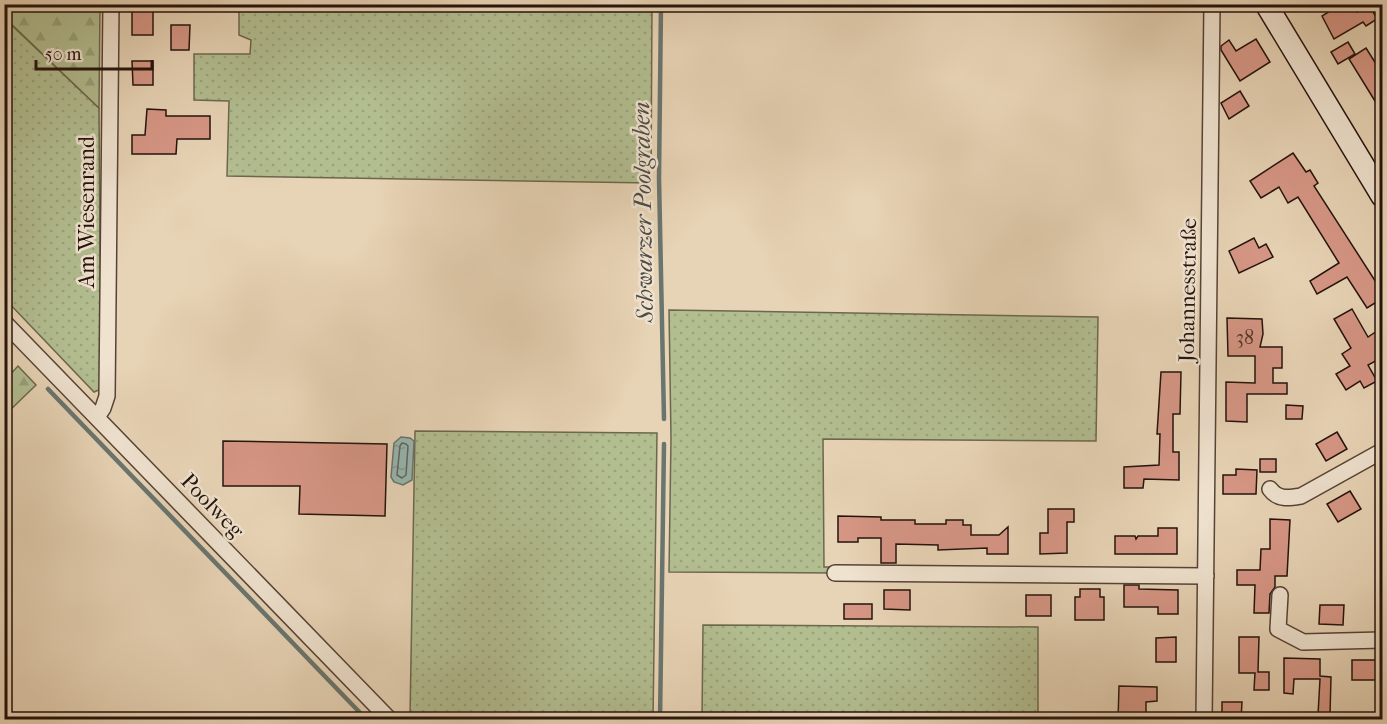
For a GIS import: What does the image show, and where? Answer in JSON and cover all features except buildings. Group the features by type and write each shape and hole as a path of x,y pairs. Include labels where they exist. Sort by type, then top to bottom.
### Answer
{"main road":[{"path":"1266,4 1383,196"}],"street":[{"name":"Am Wiesenrand","path":"97,417 107,396 111,4"},
{"name":"Johannesstraße","path":"1203,720 1212,4"},
{"name":"Poolweg","path":"4,322 390,720"},
{"path":"1270,489 1279,497 1301,496 1383,451"},
{"path":"835,573 1206,576"},
{"path":"1280,595 1278,629 1303,642 1383,640"}],"green space":[{"path":"4,5 100,5 99,108 5,18"},
{"path":"239,5 652,6 651,183 227,176 229,101 194,100 194,54 250,54 251,40 239,35"},
{"path":"4,18 99,108 101,389 94,392 5,299"},
{"path":"669,310 1098,317 1096,441 823,439 824,567 835,567 835,573 669,572 671,438"},
{"path":"18,366 36,385 5,415 5,380"},
{"path":"415,431 657,433 653,719 413,720 410,717"},
{"path":"703,625 1038,627 1038,719 702,719"}],"water":[{"path":"401,437 414,441 412,480 403,485 394,482 391,477 394,443"}],"waterway":[{"name":"Schwarzer Poolgraben","path":"661,4 659,178 664,419"},
{"path":"48,389 367,720"},
{"name":"Schwarzer Poolgraben","path":"660,720 664,444"}]}
